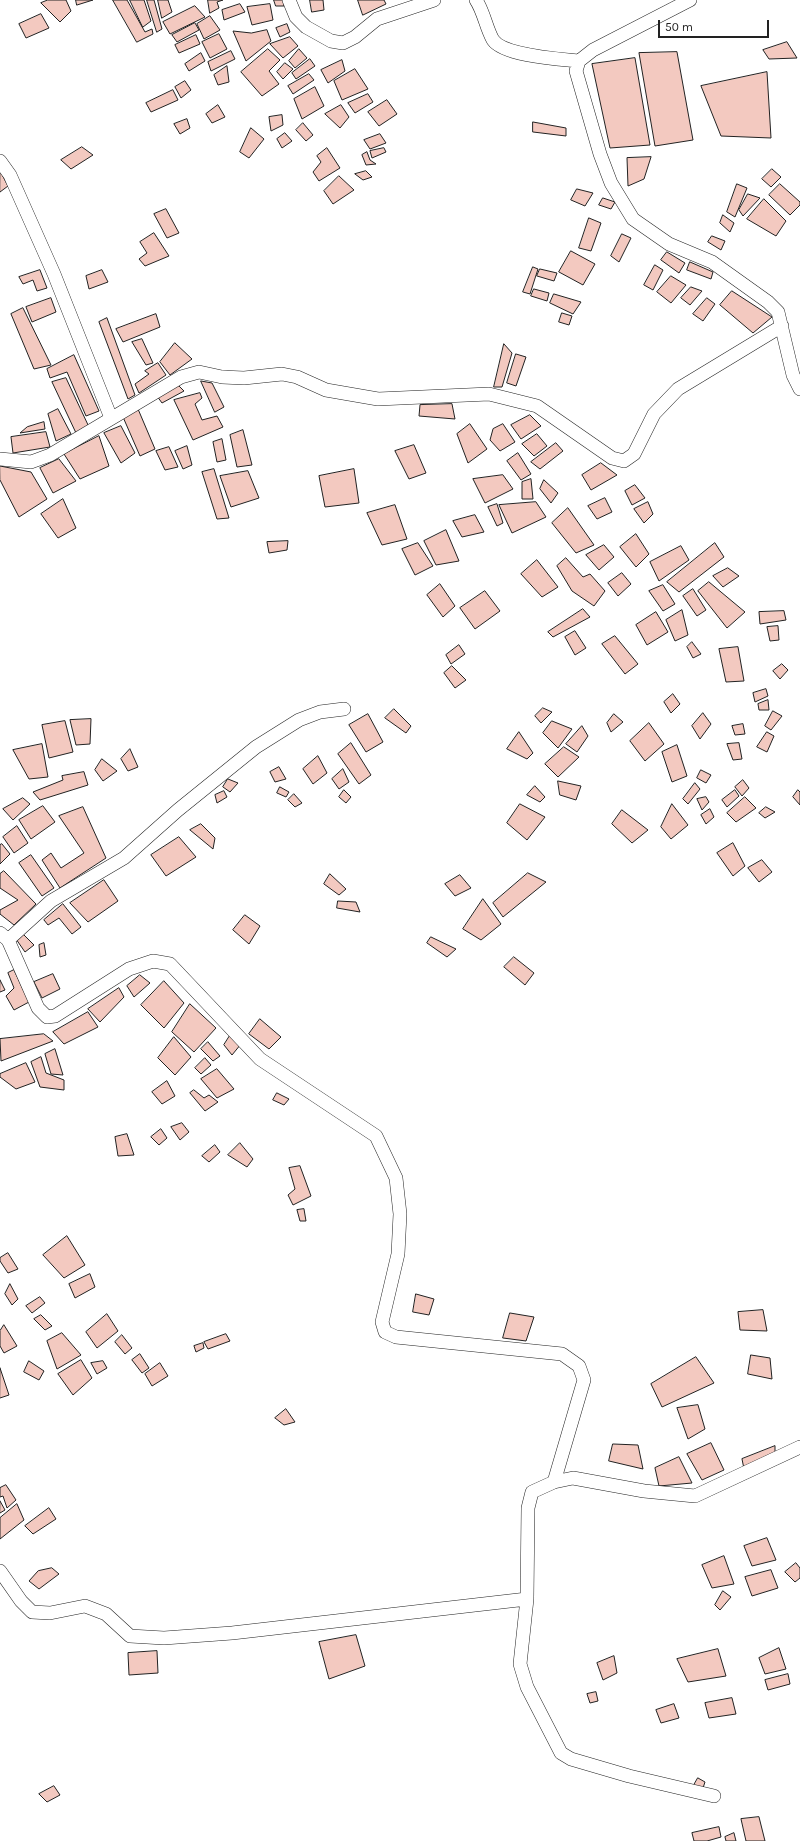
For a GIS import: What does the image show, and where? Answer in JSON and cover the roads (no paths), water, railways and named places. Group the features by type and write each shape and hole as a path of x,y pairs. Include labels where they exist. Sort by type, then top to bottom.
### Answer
{"street":[{"path":"290,0 296,17 306,27 331,41 343,43 355,37 376,19 434,0"},
{"path":"476,0 483,10 494,41 509,51 579,61"},
{"path":"690,0 593,50 579,61 576,71 600,154 611,183 633,219 669,244 712,262 768,302 778,312 793,375 800,389"},
{"path":"0,161 10,175 54,274 111,418"},
{"path":"0,459 31,462 50,455 181,377 199,372 222,377 244,378 282,374 297,377 326,390 378,399 489,394 537,406 612,458 624,461 634,454 654,414 678,389 782,326"},
{"path":"344,709 320,712 299,720 256,747 178,810 124,858 51,901 4,936 38,1008 47,1017 55,1016 128,969 153,960 170,964 260,1059 376,1136 396,1178 400,1214 398,1254 382,1322 385,1332 396,1337 562,1354 579,1366 584,1380 554,1482"},
{"path":"714,1796 629,1776 571,1759 561,1753 527,1687 520,1664 527,1599 528,1508 532,1492 554,1482 573,1478 644,1491 694,1496 800,1447"},
{"path":"0,1571 21,1601 32,1612 50,1613 86,1606 106,1614 130,1636 164,1638 240,1632 527,1599"}]}
